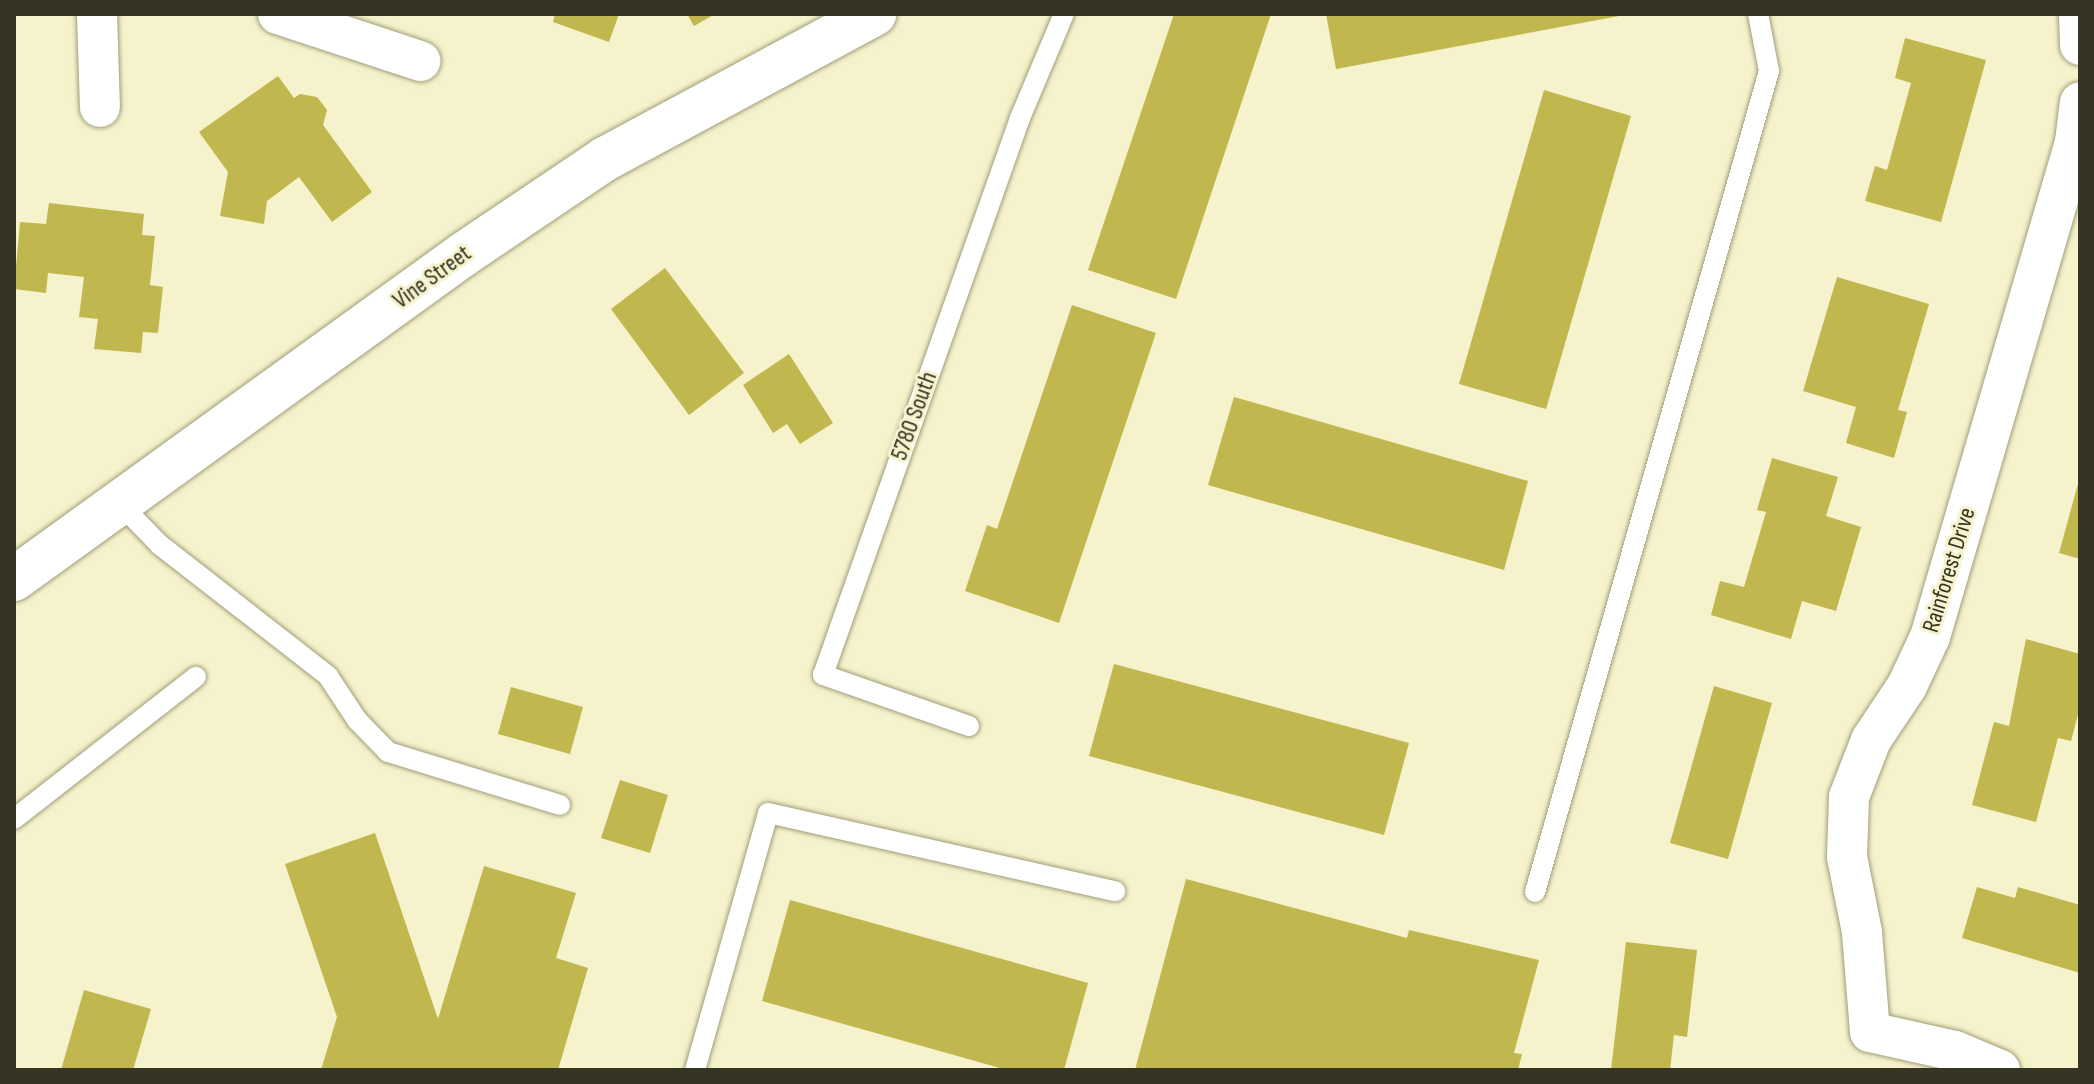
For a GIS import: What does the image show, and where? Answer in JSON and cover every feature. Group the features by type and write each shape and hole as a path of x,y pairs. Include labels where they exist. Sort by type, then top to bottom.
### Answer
{"street":[{"path":"97,14 100,107"},
{"path":"278,14 420,61"},
{"name":"Vine Street","path":"14,579 464,254 605,159 874,14"},
{"path":"2079,14 2080,45"},
{"name":"Rainforest Drive","path":"2000,1070 1955,1051 1870,1032 1862,932 1847,857 1849,797 1871,740 1907,686 1930,637 2075,142 2080,102"}],"lane":[{"name":"5780 South","path":"969,726 823,675 1020,118 1064,14"},
{"path":"1535,892 1769,71 1758,14"},
{"path":"119,503 172,555 328,676 357,720 388,752 560,805"},
{"path":"14,819 196,677"},
{"path":"695,1070 768,813 1115,891"}],"building":[{"path":"555,14 619,14 609,42 553,22"},
{"path":"687,14 715,14 694,26"},
{"path":"1174,14 1271,14 1176,299 1088,270"},
{"path":"1326,14 1619,14 1619,16 1336,69"},
{"path":"1905,38 1986,60 1941,222 1865,201 1875,166 1887,170 1911,83 1895,78"},
{"path":"278,76 294,98 300,94 317,97 327,110 323,125 372,192 332,222 299,177 267,201 264,224 220,216 228,172 199,132"},
{"path":"1544,90 1631,116 1546,409 1459,384"},
{"path":"49,203 144,214 142,235 155,236 150,285 163,287 158,333 143,332 141,353 94,349 98,319 79,317 84,277 48,273 46,293 14,289 20,222 46,224"},
{"path":"665,268 744,373 689,415 611,309"},
{"path":"1837,277 1929,304 1898,410 1907,412 1894,458 1846,443 1856,407 1803,391"},
{"path":"1072,305 1156,333 1059,623 965,591 987,525 997,529"},
{"path":"789,354 833,423 800,444 787,424 773,433 743,385"},
{"path":"1234,397 1528,481 1504,570 1208,485"},
{"path":"1772,458 1838,477 1826,516 1861,527 1836,611 1802,601 1791,639 1711,615 1720,581 1744,587 1766,512 1757,510"},
{"path":"2080,480 2080,559 2059,553"},
{"path":"2026,639 2080,654 2080,707 2071,741 2058,738 2036,822 1972,805 1994,722 2009,726"},
{"path":"1114,664 1409,743 1384,835 1089,756"},
{"path":"1714,686 1772,703 1728,859 1670,843"},
{"path":"511,687 583,707 570,754 498,734"},
{"path":"620,780 668,795 650,853 601,838"},
{"path":"375,833 438,1019 484,866 576,893 556,958 588,968 558,1070 321,1070 337,1017 285,864"},
{"path":"1186,879 1407,938 1409,930 1539,960 1514,1053 1522,1054 1518,1070 1135,1070"},
{"path":"1977,887 2015,898 2018,887 2080,905 2080,973 1962,938"},
{"path":"790,900 1088,983 1064,1070 1007,1070 762,1001"},
{"path":"1626,942 1697,950 1687,1037 1674,1035 1670,1070 1611,1070"},
{"path":"84,990 151,1009 133,1070 61,1070"}]}
